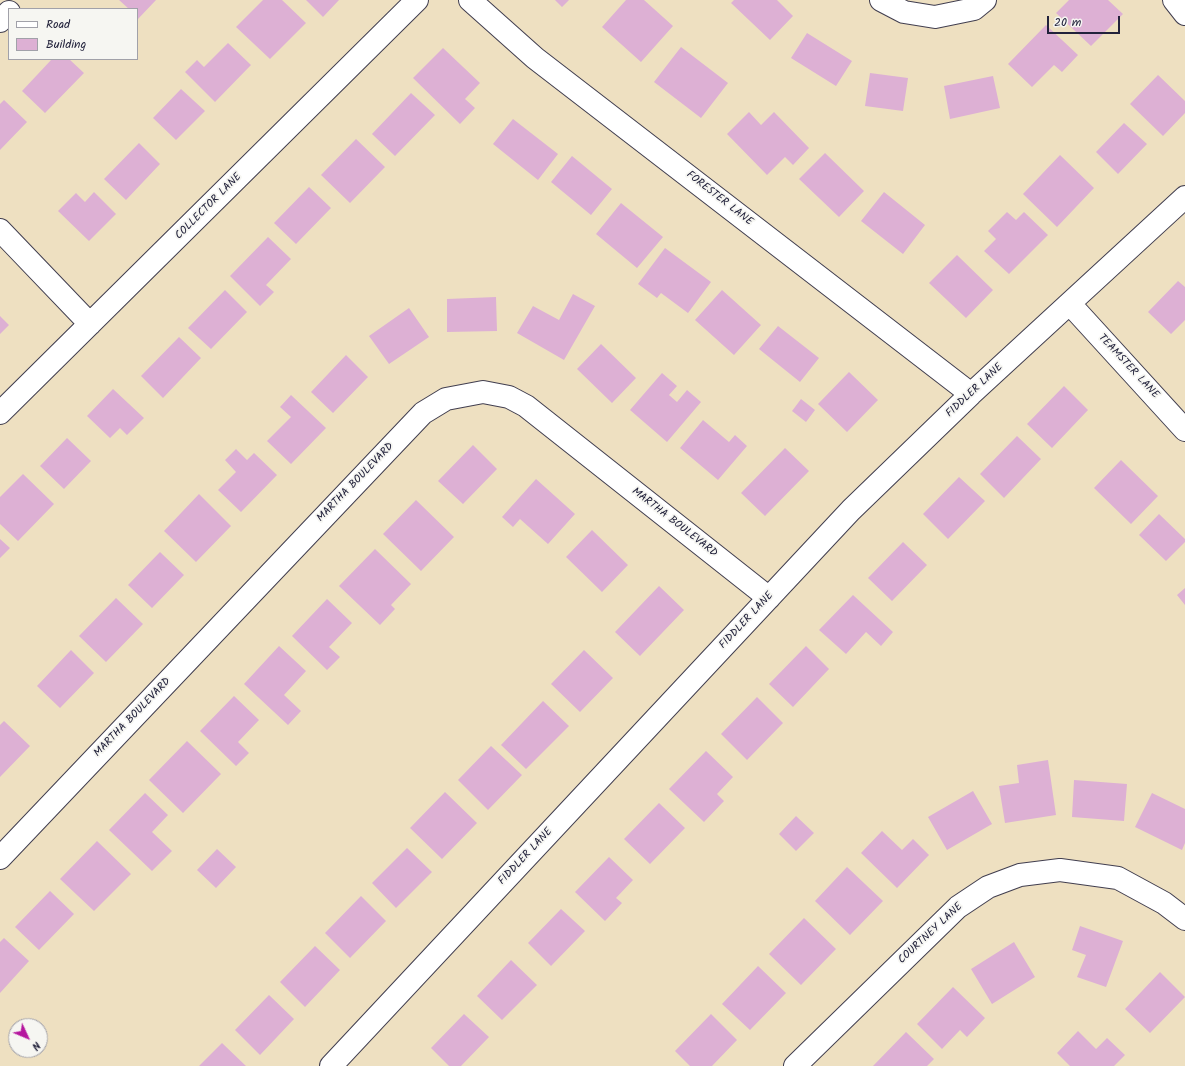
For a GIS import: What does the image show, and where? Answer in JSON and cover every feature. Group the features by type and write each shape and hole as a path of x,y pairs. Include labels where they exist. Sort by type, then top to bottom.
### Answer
{"street":[{"path":"13,8 21,0"},
{"name":"COLLECTOR LANE","path":"0,413 417,0"},
{"name":"FORESTER LANE","path":"470,0 535,58 971,394"},
{"path":"882,0 904,12 935,17 974,8 985,0"},
{"path":"1174,0 1185,14"},
{"path":"0,21 8,13"},
{"name":"FIDDLER LANE","path":"331,1066 851,510 971,394 1185,197"},
{"path":"0,230 90,324"},
{"name":"TEAMSTER LANE","path":"1070,304 1185,430"},
{"name":"MARTHA BOULEVARD","path":"0,858 423,413 446,399 483,392 509,397 526,406 769,598"},
{"name":"COURTNEY LANE","path":"795,1066 958,907 988,887 1014,877 1060,870 1118,878 1164,903 1185,919"}],"building":[{"path":"119,0 156,0 138,19 138,8 128,8"},
{"path":"263,0 282,0 306,23 270,59 236,27"},
{"path":"306,0 339,0 323,17"},
{"path":"555,0 569,0 562,7"},
{"path":"626,0 644,0 673,26 641,62 602,27"},
{"path":"734,0 777,0 793,16 770,40 731,3"},
{"path":"1069,0 1108,0 1123,14 1091,46 1056,13"},
{"path":"1046,25 1078,55 1062,72 1054,65 1032,87 1008,64"},
{"path":"807,33 852,61 836,86 791,58"},
{"path":"228,43 251,65 215,102 185,72 197,60 204,67"},
{"path":"681,47 728,83 701,118 654,82"},
{"path":"443,48 480,83 465,99 475,108 460,124 413,78"},
{"path":"51,60 70,60 84,73 45,113 22,91"},
{"path":"870,73 908,78 903,111 865,106"},
{"path":"1158,75 1185,101 1185,113 1163,136 1130,104"},
{"path":"993,76 1000,108 950,119 944,86"},
{"path":"181,89 205,111 176,140 153,118"},
{"path":"411,93 435,115 395,156 372,134"},
{"path":"4,100 27,122 0,150 0,104"},
{"path":"749,112 761,125 774,112 809,148 793,165 785,157 767,175 727,134"},
{"path":"513,119 558,154 538,180 493,144"},
{"path":"1124,123 1147,144 1118,174 1096,152"},
{"path":"356,139 385,167 350,203 321,175"},
{"path":"139,143 160,164 126,200 104,179"},
{"path":"825,153 864,191 839,217 799,179"},
{"path":"1060,155 1094,188 1057,227 1023,194"},
{"path":"572,156 612,189 591,215 551,182"},
{"path":"309,187 331,208 296,244 274,223"},
{"path":"94,192 116,214 89,241 58,211 76,193 85,202"},
{"path":"884,192 925,225 903,254 861,221"},
{"path":"621,203 663,237 637,268 596,234"},
{"path":"1007,212 1016,220 1024,212 1048,235 1009,274 984,251 996,239 988,231"},
{"path":"268,237 291,259 266,285 274,292 260,306 230,276"},
{"path":"665,248 711,282 688,313 661,293 657,298 638,284"},
{"path":"957,255 993,290 966,318 929,283"},
{"path":"1178,281 1185,287 1185,320 1171,334 1148,312"},
{"path":"225,290 247,312 211,349 188,328"},
{"path":"722,290 761,325 734,355 695,320"},
{"path":"573,294 595,306 564,360 517,333 533,306 559,320"},
{"path":"496,297 497,331 447,332 447,299"},
{"path":"409,308 429,337 389,364 369,336"},
{"path":"0,316 9,325 0,334"},
{"path":"778,326 819,358 800,382 759,349"},
{"path":"179,337 201,358 163,398 141,376"},
{"path":"601,344 636,378 612,403 577,369"},
{"path":"346,355 368,377 333,413 311,392"},
{"path":"849,372 878,400 847,432 818,404"},
{"path":"662,373 677,386 669,395 677,402 687,390 701,402 667,442 630,410"},
{"path":"1064,386 1088,410 1052,448 1027,424"},
{"path":"113,389 144,418 127,435 120,428 110,438 87,416"},
{"path":"291,395 326,428 291,464 267,441 291,417 280,407"},
{"path":"801,399 815,410 806,422 792,411"},
{"path":"703,420 729,442 735,435 747,446 718,480 680,448"},
{"path":"1017,436 1041,459 1004,498 980,474"},
{"path":"67,438 91,461 64,489 40,466"},
{"path":"473,445 497,469 463,504 438,481"},
{"path":"785,448 809,471 765,516 741,493"},
{"path":"236,449 247,460 254,453 277,475 241,512 218,490 236,472 225,460"},
{"path":"1121,460 1158,496 1131,524 1094,488"},
{"path":"23,474 54,504 18,541 0,524 0,497"},
{"path":"959,477 985,501 948,539 923,514"},
{"path":"536,479 575,514 548,544 520,519 513,527 502,517"},
{"path":"199,494 231,526 196,562 164,531"},
{"path":"416,500 454,537 421,571 383,534"},
{"path":"1159,514 1185,539 1185,542 1166,561 1139,535"},
{"path":"592,530 628,565 602,592 566,557"},
{"path":"0,539 10,548 0,558"},
{"path":"903,542 927,565 892,601 868,578"},
{"path":"375,549 411,584 391,605 395,609 380,625 339,586"},
{"path":"160,552 184,575 152,608 128,585"},
{"path":"659,586 684,610 640,656 615,632"},
{"path":"1185,588 1185,605 1177,595"},
{"path":"853,595 893,632 881,646 866,632 846,654 819,630"},
{"path":"116,598 143,624 106,662 79,636"},
{"path":"327,599 352,623 329,647 340,657 327,670 292,636"},
{"path":"279,646 306,671 284,695 301,711 288,725 244,684"},
{"path":"806,646 829,669 793,707 769,684"},
{"path":"71,650 94,673 60,708 37,686"},
{"path":"584,650 613,678 580,712 551,684"},
{"path":"234,696 259,720 238,742 249,753 236,766 200,731"},
{"path":"757,697 783,723 747,760 721,734"},
{"path":"543,701 569,726 526,769 501,745"},
{"path":"4,721 30,746 0,777 0,725"},
{"path":"187,741 221,774 183,813 149,780"},
{"path":"491,746 522,775 488,810 458,780"},
{"path":"706,751 733,777 717,794 724,801 704,822 669,789"},
{"path":"1048,760 1056,815 1005,823 999,786 1019,783 1017,765"},
{"path":"1074,780 1127,784 1124,821 1072,817"},
{"path":"973,791 992,824 947,850 928,817"},
{"path":"445,792 477,823 442,859 410,828"},
{"path":"145,793 168,815 152,832 172,851 152,871 109,830"},
{"path":"1152,793 1185,809 1185,843 1182,850 1135,827"},
{"path":"659,803 685,828 650,864 624,839"},
{"path":"796,816 814,833 796,851 779,834"},
{"path":"882,831 902,850 913,839 929,855 897,888 861,853"},
{"path":"97,841 131,874 94,911 60,879"},
{"path":"407,848 432,872 396,908 372,883"},
{"path":"217,849 236,867 216,888 197,870"},
{"path":"609,857 633,880 616,898 622,903 605,921 575,892"},
{"path":"847,867 883,901 850,935 815,901"},
{"path":"50,891 74,914 39,950 15,927"},
{"path":"361,896 386,921 350,958 325,933"},
{"path":"561,909 585,931 551,966 528,943"},
{"path":"804,918 836,949 801,985 769,954"},
{"path":"1080,926 1123,941 1106,987 1077,977 1086,955 1072,950"},
{"path":"4,938 29,961 0,993 0,942"},
{"path":"1014,942 1035,977 992,1004 971,969"},
{"path":"315,946 340,970 305,1007 280,982"},
{"path":"511,960 537,985 502,1020 477,996"},
{"path":"758,966 786,993 750,1030 722,1004"},
{"path":"1160,972 1185,997 1150,1033 1125,1009"},
{"path":"953,987 985,1018 967,1037 960,1030 942,1049 917,1024"},
{"path":"269,995 294,1019 260,1055 235,1030"},
{"path":"464,1014 489,1037 461,1066 449,1066 431,1048"},
{"path":"711,1014 737,1040 712,1066 690,1066 675,1051"},
{"path":"1078,1031 1096,1049 1107,1038 1125,1055 1114,1066 1070,1066 1057,1053"},
{"path":"906,1032 934,1059 927,1066 873,1066"},
{"path":"222,1043 246,1066 199,1066"}]}
